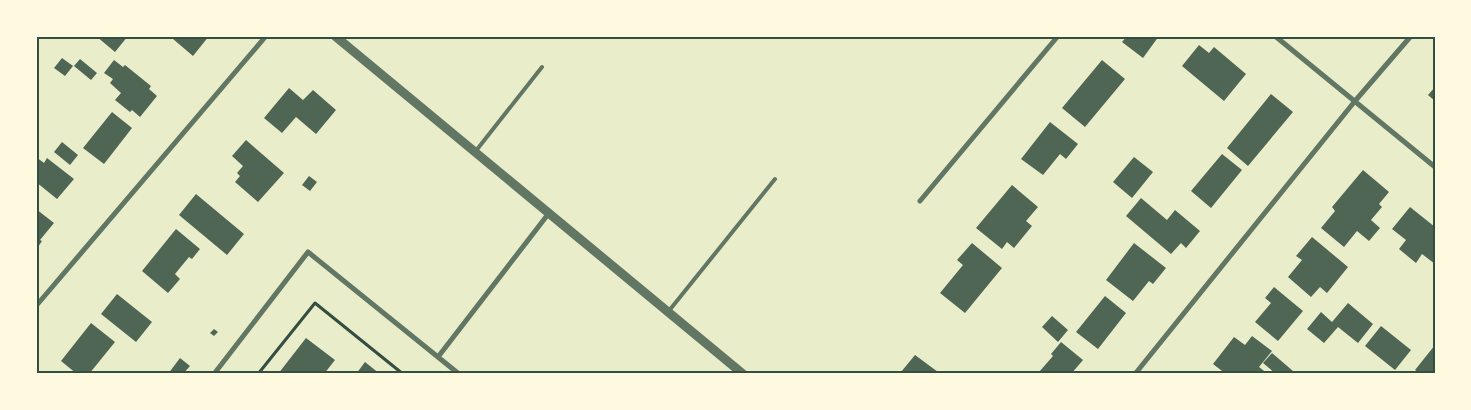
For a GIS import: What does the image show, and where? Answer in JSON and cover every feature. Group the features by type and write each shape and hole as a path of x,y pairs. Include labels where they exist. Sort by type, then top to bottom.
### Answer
{"street":[{"path":"36,306 266,36"},
{"path":"335,36 743,374"},
{"path":"920,201 1058,36"},
{"path":"1275,36 1435,168"},
{"path":"1135,374 1355,101 1410,36"},
{"path":"438,357 549,213"},
{"path":"214,374 308,252 459,374"}],"lane":[{"path":"475,152 542,67"},
{"path":"668,312 775,180"}],"path":[{"path":"258,374 315,303 403,374"}],"building":[{"path":"96,36 128,36 115,52"},
{"path":"176,36 209,36 193,56 173,39"},
{"path":"1127,36 1159,36 1143,58 1122,42"},
{"path":"1199,45 1209,53 1214,47 1246,74 1224,101 1182,66"},
{"path":"62,58 73,66 65,76 54,68"},
{"path":"80,59 97,73 91,80 74,66"},
{"path":"114,60 123,67 125,65 151,86 149,89 157,96 140,117 115,100 121,93 110,83 113,79 104,73"},
{"path":"1102,60 1125,79 1085,127 1062,108"},
{"path":"1435,87 1435,101 1428,95"},
{"path":"289,88 303,100 313,90 336,110 316,134 296,117 282,133 264,118"},
{"path":"1271,94 1293,112 1248,166 1227,148"},
{"path":"112,112 132,128 104,164 83,148"},
{"path":"1050,122 1078,144 1066,159 1060,154 1043,175 1021,159"},
{"path":"246,140 284,173 258,202 235,182 240,176 237,173 243,166 232,156"},
{"path":"62,142 78,155 70,165 54,152"},
{"path":"1222,154 1242,170 1211,208 1191,191"},
{"path":"36,157 44,163 47,158 74,179 57,199 36,182"},
{"path":"1134,157 1153,172 1132,198 1113,182"},
{"path":"1363,170 1389,192 1379,204 1382,207 1371,220 1380,228 1369,241 1357,231 1344,247 1321,228 1335,211 1332,207"},
{"path":"309,176 317,182 310,191 302,185"},
{"path":"1012,185 1038,207 1026,221 1032,226 1014,248 1007,242 1002,249 976,228"},
{"path":"196,194 244,234 227,255 179,215"},
{"path":"1141,198 1167,220 1175,210 1200,231 1186,248 1181,243 1171,254 1126,216"},
{"path":"1410,207 1435,227 1435,264 1422,254 1416,263 1399,249 1406,240 1392,229"},
{"path":"36,209 54,223 40,240 42,241 38,247 36,245"},
{"path":"176,229 200,249 192,259 189,257 175,274 180,279 168,293 142,271"},
{"path":"1312,237 1348,267 1327,293 1320,287 1311,297 1288,277 1302,260 1296,256"},
{"path":"972,243 1002,268 965,313 940,293 963,265 957,260"},
{"path":"1134,243 1166,268 1153,284 1149,281 1133,301 1106,280"},
{"path":"1274,287 1303,311 1278,341 1255,322 1271,303 1265,298"},
{"path":"117,294 152,322 136,342 101,314"},
{"path":"1105,296 1126,313 1098,349 1076,332"},
{"path":"1348,303 1373,324 1358,343 1338,327 1324,343 1307,329 1321,312 1332,322"},
{"path":"1052,316 1068,330 1058,342 1042,327"},
{"path":"91,323 115,342 89,374 77,374 61,361"},
{"path":"1381,326 1411,350 1395,370 1365,346"},
{"path":"214,329 218,332 214,336 210,333"},
{"path":"1252,336 1272,351 1259,367 1268,374 1226,374 1213,364 1234,337 1245,345"},
{"path":"306,338 335,360 324,374 278,374"},
{"path":"1061,342 1083,360 1071,374 1041,374 1039,372 1053,356 1051,354"},
{"path":"1435,345 1435,374 1421,374 1415,370"},
{"path":"1272,353 1293,371 1290,374 1276,374 1263,363"},
{"path":"915,355 938,372 937,374 901,372"},
{"path":"180,358 190,366 183,374 168,374"},
{"path":"365,362 380,374 356,374"}]}
